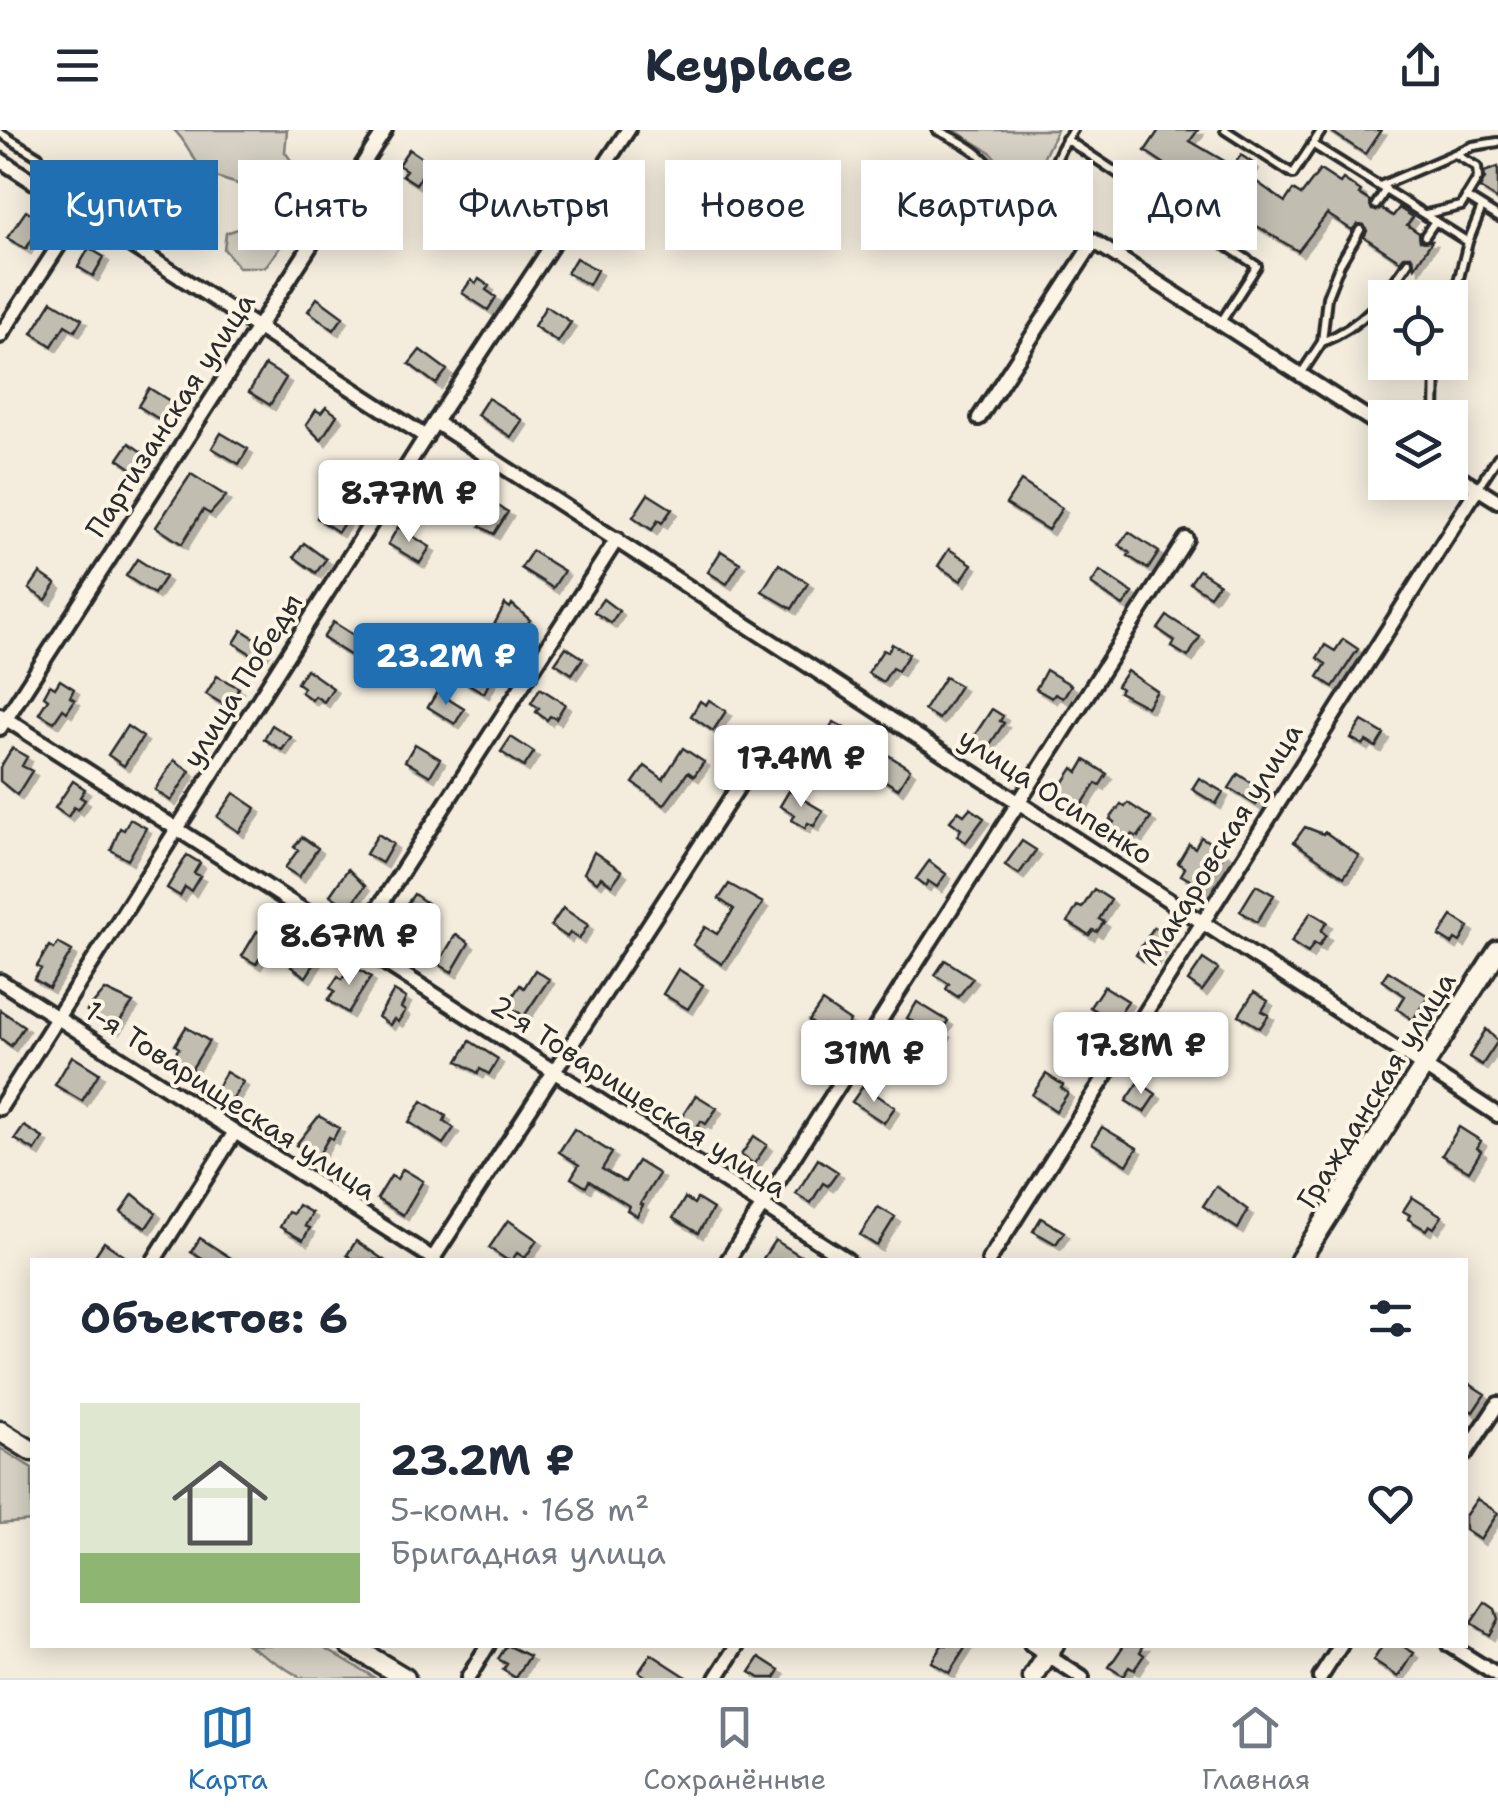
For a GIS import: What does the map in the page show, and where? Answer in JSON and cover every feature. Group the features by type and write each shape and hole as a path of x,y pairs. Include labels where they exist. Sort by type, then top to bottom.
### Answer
{"main road":[{"name":"Гражданская улица","path":"1301,1258 1498,950"},
{"path":"0,1431 30,1450"},
{"path":"355,1648 405,1678"},
{"path":"1032,1678 1051,1650"}],"street":[{"name":"Партизанская улица","path":"2,721 385,130"},
{"name":"улица Победы","path":"0,1108 435,422 628,130"},
{"path":"0,160 426,437"},
{"path":"979,418 1094,241 1368,418"},
{"path":"0,336 56,250"},
{"name":"улица Осипенко","path":"435,422 1498,1115"},
{"path":"1468,483 1498,501"},
{"name":"Макаровская улица","path":"991,1258 1477,489"},
{"path":"729,1258 1186,538"},
{"path":"355,944 617,539"},
{"name":"2-я Товарищеская улица","path":"2,721 844,1258"},
{"path":"434,1258 753,764"},
{"name":"1-я Товарищеская улица","path":"0,981 430,1258"},
{"path":"155,1258 236,1132"},
{"path":"1468,1449 1498,1404"},
{"path":"468,1678 486,1648"},
{"path":"716,1678 736,1648"},
{"path":"1320,1678 1339,1648"},
{"path":"1454,1648 1498,1676"},
{"path":"1051,1650 1082,1678"}],"lane":[{"path":"936,130 967,145 985,160"},
{"path":"1057,160 1072,130"},
{"path":"1225,130 1293,174 1322,130"},
{"path":"0,133 39,157"},
{"path":"1066,139 1257,266 1220,322"},
{"path":"1376,205 1383,188 1392,180 1454,153 1498,142"},
{"path":"1312,144 1468,242"},
{"path":"1426,214 1461,206 1478,178 1477,167 1454,153"},
{"path":"1466,197 1498,217"},
{"path":"1458,280 1482,207"},
{"path":"1424,236 1442,210"},
{"path":"1300,375 1322,342 1327,297 1360,230"},
{"path":"1322,342 1343,333 1372,312 1408,262"},
{"name":"Макаровская улица","path":"1477,489 1498,457"}],"shaded area":[{"path":"174,130 287,130 285,152 290,160 238,160 238,184 218,177 218,160 195,160"},
{"path":"954,130 1057,130 1042,160 997,160"},
{"path":"238,229 238,250 278,250 265,267 239,267 224,249 226,233"},
{"path":"0,1448 30,1467 30,1521 0,1524"},
{"path":"253,1648 326,1648 375,1678 301,1678"}],"building":[{"path":"1159,130 1198,130 1190,141 1223,160 1159,160 1145,151"},
{"path":"1329,130 1381,130 1365,154"},
{"path":"409,149 426,160 416,184 403,176 406,170 401,160"},
{"path":"1498,167 1498,200 1480,188 1484,172"},
{"path":"1320,170 1361,191 1359,194 1370,201 1372,210 1382,209 1393,216 1399,208 1413,217 1407,225 1419,233 1420,241 1432,241 1415,267 1411,256 1400,261 1364,237 1364,225 1358,224 1352,230 1327,214 1298,251 1257,226 1257,182 1285,202 1293,190 1301,195"},
{"path":"26,211 30,213 30,243 26,249 7,238"},
{"path":"88,250 104,257 93,276 78,267"},
{"path":"576,258 597,270 589,285 567,273"},
{"path":"479,279 496,297 488,310 462,293 471,280 476,283"},
{"path":"317,298 343,317 334,330 308,311"},
{"path":"52,301 82,319 75,331 65,325 52,346 32,333"},
{"path":"546,306 571,322 558,342 534,326"},
{"path":"420,350 447,370 436,384 409,364"},
{"path":"265,365 286,378 270,405 249,392"},
{"path":"149,388 173,403 162,421 138,406"},
{"path":"488,398 522,420 511,437 477,415"},
{"path":"326,407 337,415 321,440 306,425 316,410 321,413"},
{"path":"221,433 248,449 239,464 212,448"},
{"path":"129,443 146,455 135,471 118,459"},
{"path":"191,474 226,496 210,514 203,510 182,544 156,527"},
{"path":"1021,481 1062,508 1048,530 1006,504"},
{"path":"648,494 672,509 652,530 633,517"},
{"path":"329,500 350,514 338,532 317,518"},
{"path":"493,503 508,512 494,534 480,526"},
{"path":"398,527 430,547 420,563 388,544"},
{"path":"1129,532 1159,552 1148,569 1119,545"},
{"path":"304,543 326,559 316,573 294,557"},
{"path":"949,549 972,564 961,581 938,566"},
{"path":"532,551 564,571 553,588 521,568"},
{"path":"721,551 740,563 727,584 708,572"},
{"path":"137,559 165,577 154,594 126,576"},
{"path":"779,564 808,583 792,609 762,591"},
{"path":"1199,570 1219,583 1210,596 1190,583"},
{"path":"1100,571 1133,593 1123,606 1091,584"},
{"path":"40,573 56,584 46,600 29,589"},
{"path":"603,599 619,611 611,623 594,612"},
{"path":"505,604 510,608 512,604 530,620 520,636 517,634 513,639 494,625"},
{"path":"1167,616 1200,637 1188,657 1172,647 1175,641 1158,629"},
{"path":"333,622 366,643 356,659 323,638"},
{"path":"242,630 267,646 259,659 234,643"},
{"path":"1343,639 1358,649 1333,687 1318,677 1326,664 1317,658 1325,645 1335,651"},
{"path":"892,644 909,654 898,671 892,668 883,682 868,673 883,650 888,652"},
{"path":"566,647 583,658 572,674 555,663"},
{"path":"475,658 496,670 484,693 462,680"},
{"path":"306,669 333,688 324,702 301,692 304,688 297,683"},
{"path":"1046,670 1071,685 1063,698 1055,694 1052,698 1036,689"},
{"path":"1127,671 1157,691 1147,707 1119,692 1117,686"},
{"path":"217,676 239,688 228,707 206,694"},
{"path":"945,677 960,686 939,719 924,710"},
{"path":"60,680 74,689 70,697 75,700 54,722 39,713 48,699 44,696 50,685 55,688"},
{"path":"540,688 565,704 556,719 550,716 547,720 531,703"},
{"path":"437,692 464,709 455,724 428,707"},
{"path":"709,700 726,711 713,731 691,716 700,701 706,705"},
{"path":"992,709 1003,716 1000,721 1004,723 987,749 972,739"},
{"path":"1362,721 1384,734 1376,747 1351,738"},
{"path":"834,722 853,733 840,753 821,740"},
{"path":"272,725 291,737 282,750 264,739"},
{"path":"127,726 143,737 124,766 108,755"},
{"path":"511,737 534,752 524,767 501,752"},
{"path":"415,744 440,759 430,776 405,761"},
{"path":"12,748 27,757 22,766 32,771 17,795 0,781 0,768"},
{"path":"683,748 704,762 694,776 688,772 664,805 633,783 645,766 663,779"},
{"path":"885,753 910,769 898,789 873,773"},
{"path":"174,760 190,771 171,801 155,790"},
{"path":"1085,760 1107,774 1081,806 1058,791 1073,768 1078,772"},
{"path":"1238,774 1265,792 1256,805 1229,788"},
{"path":"1199,778 1223,792 1216,804 1192,789"},
{"path":"73,781 85,789 80,797 85,800 68,817 55,808"},
{"path":"789,791 823,811 814,826 808,823 805,828 792,820 795,815 780,806"},
{"path":"234,793 256,808 239,832 217,817"},
{"path":"1128,803 1151,818 1138,837 1132,834 1127,841 1109,829 1114,822 1110,819 1121,804 1125,807"},
{"path":"970,808 984,818 966,842 957,836 961,829 950,821 958,811 964,815"},
{"path":"130,819 146,828 128,860 111,850 120,828 124,830"},
{"path":"1305,827 1325,832 1359,856 1344,877 1294,842"},
{"path":"378,834 393,844 382,863 366,854"},
{"path":"302,837 318,848 299,877 285,868"},
{"path":"1201,837 1225,852 1204,888 1181,875 1185,868 1178,863 1189,844 1195,848"},
{"path":"1022,841 1036,850 1019,874 1005,865"},
{"path":"594,852 622,871 612,885 601,877 597,882 584,873"},
{"path":"187,855 200,863 194,873 200,876 191,891 185,887 180,896 167,888"},
{"path":"929,861 946,874 937,887 928,881 925,886 916,879"},
{"path":"348,869 365,886 349,908 330,895"},
{"path":"729,884 763,903 722,964 693,945 705,927 717,934 734,909 719,899"},
{"path":"1256,885 1274,895 1257,922 1240,911"},
{"path":"1094,889 1111,900 1099,919 1104,922 1089,935 1068,922"},
{"path":"414,894 427,903 421,913 425,916 416,929 411,926 401,942 387,932"},
{"path":"563,908 588,925 579,939 570,933 567,937 551,926"},
{"path":"1311,912 1327,922 1321,931 1326,935 1308,953 1291,942"},
{"path":"1452,916 1469,927 1460,942 1455,939 1452,944 1439,936"},
{"path":"1154,927 1169,937 1150,965 1136,955"},
{"path":"257,931 272,939 256,964 242,956"},
{"path":"456,934 469,943 452,972 438,964"},
{"path":"311,936 326,946 306,977 291,967"},
{"path":"58,943 72,951 49,988 34,979 49,946 54,949"},
{"path":"1203,959 1218,969 1202,991 1188,981"},
{"path":"945,960 973,978 958,997 946,989 949,984 935,975"},
{"path":"352,965 371,977 348,1013 328,1000 338,976 342,979"},
{"path":"678,969 703,985 688,1009 663,994"},
{"path":"535,970 549,979 524,1016 507,1005"},
{"path":"1388,971 1428,996 1413,1020 1397,1009 1405,996 1382,980"},
{"path":"1104,986 1128,1001 1114,1022 1090,1007"},
{"path":"105,990 133,1003 114,1029 87,1011"},
{"path":"394,991 406,998 401,1008 405,1011 398,1022 394,1019 390,1025 378,1017"},
{"path":"1254,992 1268,1001 1262,1011 1269,1015 1260,1028 1239,1015"},
{"path":"822,1002 850,1021 840,1036 809,1021"},
{"path":"917,1002 948,1021 939,1045 907,1018"},
{"path":"0,1010 24,1026 11,1046 0,1038"},
{"path":"186,1027 209,1041 188,1075 169,1063"},
{"path":"1486,1029 1498,1041 1482,1065 1469,1057"},
{"path":"1166,1032 1180,1041 1166,1063 1145,1050 1156,1033 1163,1037"},
{"path":"1072,1037 1094,1052 1084,1068 1062,1053"},
{"path":"470,1041 498,1059 489,1074 480,1069 478,1073 458,1061"},
{"path":"72,1056 99,1073 82,1101 55,1085"},
{"path":"226,1072 243,1082 230,1103 213,1094"},
{"path":"1046,1074 1068,1093 1056,1111 1032,1095"},
{"path":"1139,1082 1156,1094 1144,1112 1126,1101"},
{"path":"863,1086 895,1107 884,1123 852,1102"},
{"path":"696,1095 717,1108 706,1124 701,1121 695,1131 679,1121"},
{"path":"422,1101 446,1116 444,1121 454,1128 443,1144 409,1122"},
{"path":"319,1116 339,1128 317,1158 296,1145"},
{"path":"24,1126 43,1138 35,1151 15,1139"},
{"path":"1102,1127 1137,1148 1127,1165 1092,1143"},
{"path":"1459,1127 1481,1141 1477,1148 1481,1151 1469,1171 1442,1155"},
{"path":"574,1129 612,1153 602,1169 625,1182 638,1161 659,1174 637,1216 627,1210 629,1206 589,1181 586,1187 571,1178 579,1165 559,1152"},
{"path":"754,1136 767,1145 754,1164 741,1155"},
{"path":"818,1159 838,1172 828,1186 823,1183 811,1203 796,1194"},
{"path":"403,1169 423,1181 403,1215 377,1199 391,1176 397,1179"},
{"path":"1216,1186 1248,1210 1238,1229 1203,1206"},
{"path":"133,1194 156,1213 146,1228 121,1212"},
{"path":"1412,1197 1442,1216 1434,1228 1429,1225 1426,1230 1408,1219 1410,1215 1403,1211"},
{"path":"685,1198 694,1204 697,1199 713,1209 698,1233 673,1218"},
{"path":"298,1205 312,1213 303,1240 280,1227 288,1212 293,1214"},
{"path":"878,1207 895,1217 877,1246 860,1235"},
{"path":"1041,1218 1064,1232 1056,1244 1033,1231"},
{"path":"508,1220 537,1240 525,1258 517,1253 513,1258 504,1258 489,1248"},
{"path":"200,1238 231,1258 201,1258 191,1252"},
{"path":"775,1240 804,1258 763,1258"},
{"path":"356,1241 381,1258 351,1258 347,1255"},
{"path":"104,1242 127,1258 93,1258"},
{"path":"1468,1383 1485,1394 1473,1412 1468,1409"},
{"path":"1477,1499 1498,1513 1480,1540 1468,1532 1468,1512"},
{"path":"1485,1602 1495,1609 1498,1619 1489,1635 1471,1623"},
{"path":"505,1648 530,1656 516,1678 503,1670 507,1664 498,1659"},
{"path":"940,1648 965,1648 949,1673 931,1662"},
{"path":"1122,1648 1142,1648 1140,1652 1144,1655 1134,1670 1129,1667 1123,1676 1109,1667"},
{"path":"1381,1648 1406,1648 1414,1653 1399,1677 1373,1661"},
{"path":"651,1654 688,1678 648,1678 639,1672"},
{"path":"760,1657 780,1670 775,1678 760,1678 750,1672"}]}
